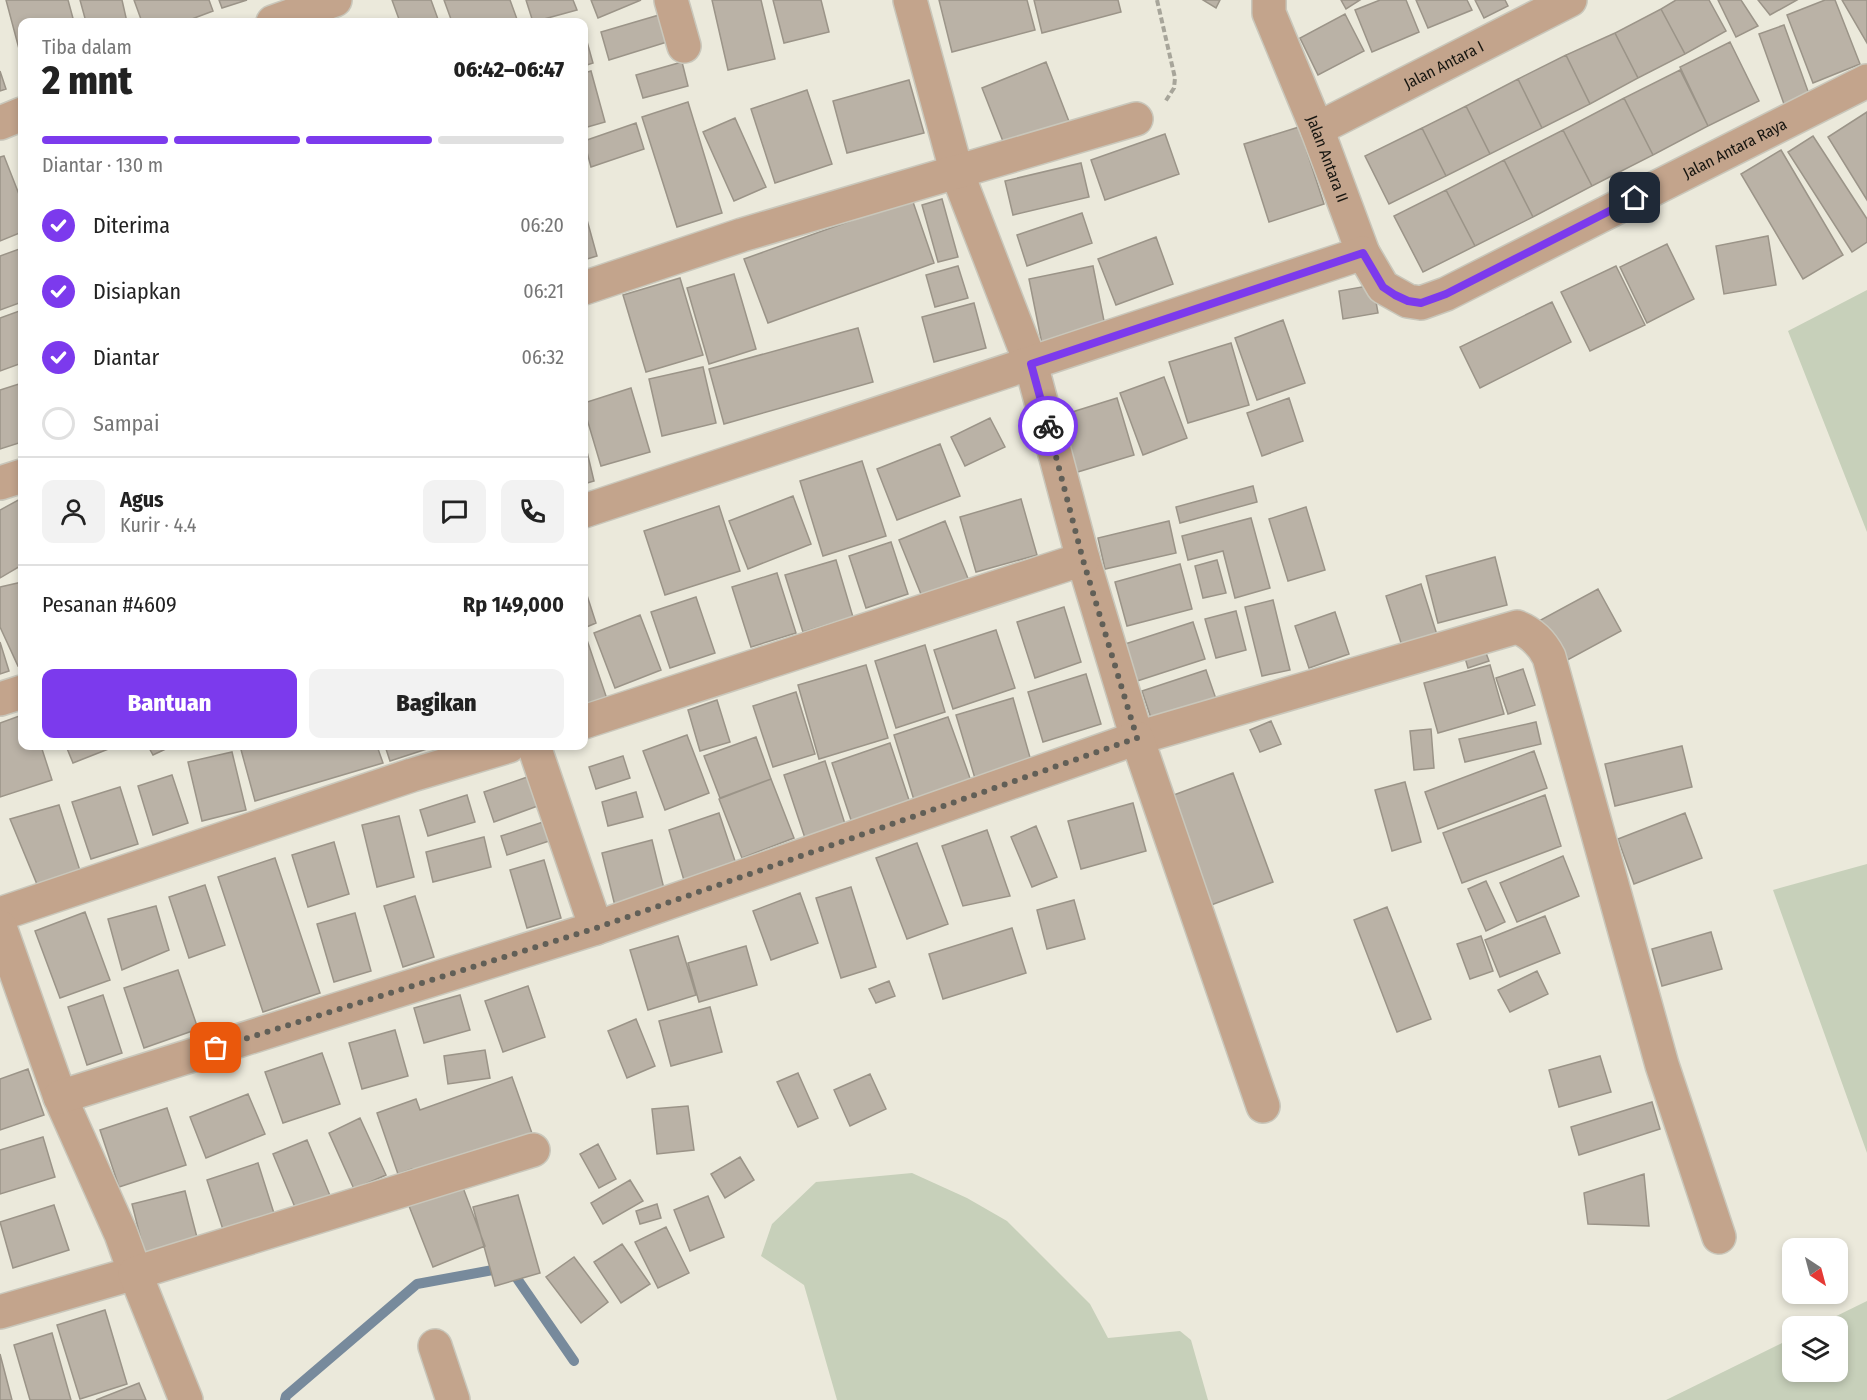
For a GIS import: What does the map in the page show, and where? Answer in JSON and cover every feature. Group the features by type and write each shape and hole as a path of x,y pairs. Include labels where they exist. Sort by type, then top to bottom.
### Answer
{"street":[{"path":"284,18 335,0"},
{"path":"671,0 684,46"},
{"path":"910,0 956,170 1031,364 1083,560 1137,738 1263,1106"},
{"name":"Jalan Antara II","path":"1269,0 1269,13 1317,129 1363,253 1383,287 1408,301"},
{"name":"Jalan Antara I","path":"1317,129 1570,0"},
{"name":"Jalan Antara Raya","path":"1408,301 1421,303 1446,294 1867,81"},
{"path":"0,123 18,116"},
{"path":"588,287 742,235 956,170 1136,119"},
{"path":"588,510 1363,253"},
{"path":"0,483 18,477"},
{"path":"588,721 1083,560"},
{"path":"60,1097 596,928 1137,738 1517,627 1527,630 1543,646 1549,657 1662,1065 1719,1237"},
{"path":"0,699 18,693"},
{"path":"0,914 412,775 496,750"},
{"path":"535,750 596,928"},
{"path":"0,927 60,1097 121,1234 186,1400"},
{"path":"0,1312 533,1150"},
{"path":"435,1346 453,1400"}],"path":[{"path":"1136,119 1163,104 1174,88 1175,78 1157,0"}],"green space":[{"path":"1867,290 1867,532 1788,331"},
{"path":"1867,864 1867,1153 1773,890"},
{"path":"912,1173 967,1198 1007,1221 1090,1304 1108,1338 1180,1331 1191,1340 1208,1400 837,1400 804,1285 761,1256 772,1224 816,1182"},
{"path":"1867,1301 1867,1400 1666,1400 1782,1343 1782,1382 1848,1382 1848,1316 1836,1316"}],"building":[{"path":"6,0 68,0 73,18 18,18 18,45"},
{"path":"80,0 122,0 126,18 85,18"},
{"path":"134,0 209,0 213,11 195,18 141,18"},
{"path":"219,0 247,0 222,8"},
{"path":"392,0 431,0 438,18 399,18"},
{"path":"444,0 510,0 517,18 451,18"},
{"path":"526,0 573,0 577,10 548,18 532,18"},
{"path":"591,0 641,0 598,18"},
{"path":"712,0 761,0 775,59 728,70"},
{"path":"773,0 821,0 829,32 784,43"},
{"path":"939,0 1027,0 1035,30 952,52"},
{"path":"1034,0 1118,0 1121,12 1042,33"},
{"path":"1203,0 1220,0 1216,8"},
{"path":"1341,0 1360,0 1346,9"},
{"path":"1380,0 1406,0 1419,32 1372,52 1355,10"},
{"path":"1416,0 1467,0 1472,10 1428,28"},
{"path":"1475,0 1505,0 1508,6 1484,18"},
{"path":"1676,0 1709,0 1726,31 1685,54 1661,9"},
{"path":"1718,0 1741,0 1758,26 1736,37"},
{"path":"1758,0 1797,0 1770,15"},
{"path":"1825,0 1835,0 1860,64 1813,83 1787,15"},
{"path":"1842,0 1867,0 1867,43"},
{"path":"1661,9 1685,54 1638,78 1615,33"},
{"path":"1345,14 1364,51 1318,75 1300,38"},
{"path":"659,15 667,42 609,60 601,32"},
{"path":"1784,25 1809,94 1784,104 1759,34"},
{"path":"1615,33 1638,78 1590,104 1566,55"},
{"path":"1730,42 1759,101 1708,126 1680,67"},
{"path":"588,45 593,63 588,65"},
{"path":"1566,55 1590,104 1542,128 1518,79"},
{"path":"682,62 688,86 643,98 636,75"},
{"path":"1046,62 1070,124 1006,149 982,88"},
{"path":"1680,70 1708,126 1653,155 1624,98"},
{"path":"0,71 6,89 0,91"},
{"path":"591,71 605,122 588,127 588,72"},
{"path":"1518,79 1542,128 1490,154 1466,106"},
{"path":"909,80 924,133 847,153 833,101"},
{"path":"807,90 832,164 775,183 751,109"},
{"path":"1624,98 1653,155 1592,186 1563,130"},
{"path":"688,102 722,213 677,227 642,117"},
{"path":"1466,106 1490,154 1446,176 1422,128"},
{"path":"1867,112 1867,200 1828,137"},
{"path":"735,118 766,187 734,201 703,132"},
{"path":"636,123 644,149 591,167 588,140"},
{"path":"1299,127 1324,204 1269,222 1244,144"},
{"path":"1422,128 1446,176 1389,204 1365,156"},
{"path":"1563,130 1592,186 1533,217 1504,160"},
{"path":"1165,134 1179,174 1105,200 1091,160"},
{"path":"1813,136 1867,219 1867,242 1852,252 1788,152"},
{"path":"1781,150 1843,255 1803,279 1741,174"},
{"path":"4,156 18,192 18,234 0,241 0,157"},
{"path":"1504,160 1533,217 1475,246 1446,190"},
{"path":"1081,163 1089,197 1013,215 1005,181"},
{"path":"1446,190 1475,246 1423,272 1394,216"},
{"path":"912,199 934,263 768,323 744,259"},
{"path":"942,199 958,257 938,262 922,205"},
{"path":"1082,213 1092,243 1027,266 1017,235"},
{"path":"588,223 597,256 588,259"},
{"path":"1768,236 1776,285 1724,294 1716,246"},
{"path":"1156,237 1173,284 1116,305 1098,259"},
{"path":"1667,244 1694,299 1647,323 1620,267"},
{"path":"18,249 18,303 0,310 0,256"},
{"path":"958,266 968,298 935,307 926,275"},
{"path":"1093,266 1106,331 1042,344 1029,279"},
{"path":"1616,266 1645,325 1590,351 1561,292"},
{"path":"734,274 756,349 709,364 687,288"},
{"path":"680,278 703,355 646,372 623,295"},
{"path":"1373,285 1378,313 1343,319 1339,291"},
{"path":"1552,302 1571,342 1480,388 1460,347"},
{"path":"974,303 986,348 934,362 922,317"},
{"path":"18,311 18,364 0,371 0,318"},
{"path":"1283,320 1305,383 1257,400 1235,338"},
{"path":"858,328 873,382 724,424 709,369"},
{"path":"1231,343 1249,405 1188,423 1169,362"},
{"path":"703,367 716,423 662,436 649,379"},
{"path":"1164,377 1187,438 1143,455 1120,393"},
{"path":"18,384 18,443 0,449 0,390"},
{"path":"631,388 650,452 601,466 588,422 588,402"},
{"path":"1117,398 1134,455 1071,474 1053,418"},
{"path":"1289,398 1303,441 1262,456 1247,413"},
{"path":"990,418 1005,447 965,466 951,437"},
{"path":"940,444 960,496 897,520 877,469"},
{"path":"588,456 594,481 588,483"},
{"path":"862,461 886,536 823,556 800,481"},
{"path":"1253,486 1257,502 1180,523 1176,507"},
{"path":"793,496 811,544 748,569 729,521"},
{"path":"1021,499 1037,555 976,572 960,517"},
{"path":"18,500 18,567 0,578 0,510"},
{"path":"719,506 740,571 665,595 644,531"},
{"path":"1306,507 1325,570 1288,581 1269,519"},
{"path":"1251,518 1270,588 1235,598 1223,551 1188,560 1182,536"},
{"path":"945,521 969,581 923,599 899,540"},
{"path":"1169,521 1176,553 1105,569 1098,538"},
{"path":"891,542 908,594 866,608 849,556"},
{"path":"1495,557 1507,605 1438,623 1426,576"},
{"path":"836,560 853,617 803,632 785,575"},
{"path":"1217,560 1226,593 1203,598 1195,566"},
{"path":"1180,564 1192,609 1127,626 1115,582"},
{"path":"777,573 796,633 751,647 732,587"},
{"path":"18,583 18,666 0,627 0,587"},
{"path":"1421,584 1438,638 1403,649 1386,596"},
{"path":"1598,589 1621,631 1560,664 1537,622"},
{"path":"696,597 715,653 670,668 651,612"},
{"path":"588,598 596,623 588,626"},
{"path":"1273,600 1290,670 1262,676 1245,607"},
{"path":"1064,607 1081,662 1035,678 1017,622"},
{"path":"1236,611 1246,650 1216,658 1205,619"},
{"path":"1335,612 1349,654 1309,668 1295,626"},
{"path":"640,615 661,670 615,688 594,633"},
{"path":"1193,622 1205,659 1134,682 1122,645"},
{"path":"996,630 1015,688 953,709 934,650"},
{"path":"0,642 9,671 0,674"},
{"path":"588,643 607,699 588,706"},
{"path":"925,645 945,712 896,728 875,661"},
{"path":"1483,645 1489,661 1468,668 1463,651"},
{"path":"866,665 888,738 819,759 798,685"},
{"path":"1490,665 1504,714 1438,733 1424,683"},
{"path":"1523,669 1535,705 1508,714 1496,678"},
{"path":"1206,670 1216,699 1152,721 1142,691"},
{"path":"1086,674 1101,724 1043,742 1028,692"},
{"path":"796,692 815,754 773,767 753,706"},
{"path":"1013,698 1033,768 977,785 956,715"},
{"path":"717,700 730,742 700,751 688,710"},
{"path":"18,716 18,750 42,750 52,780 0,797 0,723"},
{"path":"948,717 971,781 914,800 894,735"},
{"path":"1271,721 1281,744 1260,752 1250,730"},
{"path":"1536,722 1541,744 1465,762 1459,739"},
{"path":"1431,729 1434,768 1414,770 1410,731"},
{"path":"687,735 709,793 665,810 643,751"},
{"path":"756,737 771,779 720,798 704,756"},
{"path":"890,743 910,803 852,823 832,763"},
{"path":"1682,746 1692,787 1615,806 1605,764"},
{"path":"68,750 106,750 73,763"},
{"path":"150,750 164,750 153,755"},
{"path":"241,750 378,750 383,763 255,801"},
{"path":"386,750 424,750 390,761"},
{"path":"1534,751 1547,788 1438,829 1425,792"},
{"path":"232,752 246,810 202,821 188,762"},
{"path":"623,756 630,778 596,789 589,767"},
{"path":"825,761 845,824 805,838 784,775"},
{"path":"1233,773 1273,882 1203,908 1163,799"},
{"path":"172,775 188,823 153,835 138,786"},
{"path":"533,775 543,804 494,822 484,792"},
{"path":"771,779 794,838 742,858 719,799"},
{"path":"1405,782 1421,842 1392,851 1375,790"},
{"path":"120,787 138,844 91,859 72,802"},
{"path":"636,792 643,817 608,826 602,802"},
{"path":"467,795 475,822 428,836 420,810"},
{"path":"1545,795 1561,846 1462,883 1443,833"},
{"path":"1133,803 1146,851 1081,869 1068,821"},
{"path":"59,805 82,877 39,889 10,819"},
{"path":"719,813 738,870 686,887 669,830"},
{"path":"1685,813 1702,858 1634,884 1618,839"},
{"path":"399,816 414,877 377,887 362,825"},
{"path":"552,819 558,838 507,855 501,836"},
{"path":"1036,826 1057,877 1032,887 1011,837"},
{"path":"987,830 1010,896 963,906 942,846"},
{"path":"484,837 491,867 433,882 426,852"},
{"path":"652,840 666,897 616,910 602,853"},
{"path":"334,842 349,894 308,907 292,855"},
{"path":"917,843 948,924 907,939 876,858"},
{"path":"1563,856 1579,896 1517,922 1500,883"},
{"path":"275,858 320,993 263,1012 218,877"},
{"path":"544,860 561,918 527,928 510,870"},
{"path":"1486,881 1505,922 1486,931 1468,889"},
{"path":"205,885 225,945 189,958 169,897"},
{"path":"851,887 876,967 841,978 816,898"},
{"path":"800,893 818,943 771,960 753,911"},
{"path":"415,896 434,957 403,967 384,906"},
{"path":"1074,900 1085,939 1047,949 1037,910"},
{"path":"156,906 169,950 122,970 108,919"},
{"path":"1387,907 1431,1019 1397,1032 1354,920"},
{"path":"85,912 110,980 60,998 35,931"},
{"path":"355,913 371,971 334,982 317,924"},
{"path":"1545,916 1560,953 1500,977 1485,940"},
{"path":"1012,928 1026,973 943,999 929,954"},
{"path":"1711,932 1722,969 1662,986 1652,949"},
{"path":"678,936 696,995 648,1010 630,950"},
{"path":"1481,936 1493,971 1470,979 1457,944"},
{"path":"746,946 757,985 699,1002 688,963"},
{"path":"178,970 198,1029 144,1048 124,988"},
{"path":"1537,971 1548,994 1510,1012 1498,990"},
{"path":"889,981 895,996 876,1003 869,989"},
{"path":"528,986 545,1037 503,1052 485,1001"},
{"path":"103,995 122,1053 87,1065 68,1007"},
{"path":"460,995 470,1030 424,1043 414,1008"},
{"path":"710,1007 722,1052 671,1066 659,1021"},
{"path":"636,1019 655,1066 627,1078 608,1031"},
{"path":"395,1030 408,1076 362,1089 349,1043"},
{"path":"485,1050 490,1078 448,1084 444,1056"},
{"path":"322,1053 340,1104 283,1123 265,1072"},
{"path":"1600,1056 1611,1092 1559,1107 1549,1070"},
{"path":"28,1069 44,1115 0,1130 0,1079"},
{"path":"798,1073 818,1118 798,1127 777,1082"},
{"path":"870,1074 886,1109 850,1126 834,1090"},
{"path":"512,1077 534,1139 416,1181 412,1169 398,1174 377,1113 416,1099 420,1110"},
{"path":"248,1094 265,1134 206,1158 190,1117"},
{"path":"1652,1102 1660,1129 1579,1155 1571,1127"},
{"path":"688,1106 694,1150 657,1154 652,1109"},
{"path":"167,1108 186,1165 119,1187 100,1130"},
{"path":"360,1118 386,1175 354,1189 329,1133"},
{"path":"43,1137 55,1177 0,1194 0,1150"},
{"path":"307,1140 331,1198 297,1212 273,1154"},
{"path":"598,1144 616,1179 599,1188 580,1154"},
{"path":"740,1157 754,1180 725,1198 711,1174"},
{"path":"258,1163 278,1226 227,1242 207,1180"},
{"path":"1644,1174 1649,1226 1588,1224 1584,1193"},
{"path":"630,1180 643,1201 603,1224 591,1203"},
{"path":"462,1185 485,1246 433,1267 409,1206"},
{"path":"185,1191 200,1249 147,1263 132,1204"},
{"path":"518,1195 540,1273 495,1286 473,1207"},
{"path":"708,1196 724,1237 690,1251 674,1210"},
{"path":"657,1204 661,1218 640,1224 636,1211"},
{"path":"54,1205 69,1250 13,1268 0,1222"},
{"path":"666,1227 689,1273 658,1288 635,1242"},
{"path":"622,1244 650,1284 621,1303 594,1262"},
{"path":"574,1257 608,1302 581,1323 546,1277"},
{"path":"105,1310 127,1384 80,1399 57,1325"},
{"path":"52,1333 71,1400 30,1400 14,1345"},
{"path":"0,1354 12,1400 0,1400"},
{"path":"139,1383 146,1400 96,1400"}],"waterway":[{"path":"285,1400 286,1396 417,1284 509,1267 574,1361"}],"way so far":[{"path":"216,1048 596,928 1137,738 1083,560 1048,426"}],"route":[{"path":"1048,426 1031,364 1363,253 1383,287 1408,301 1421,303 1446,294 1635,198"}]}
